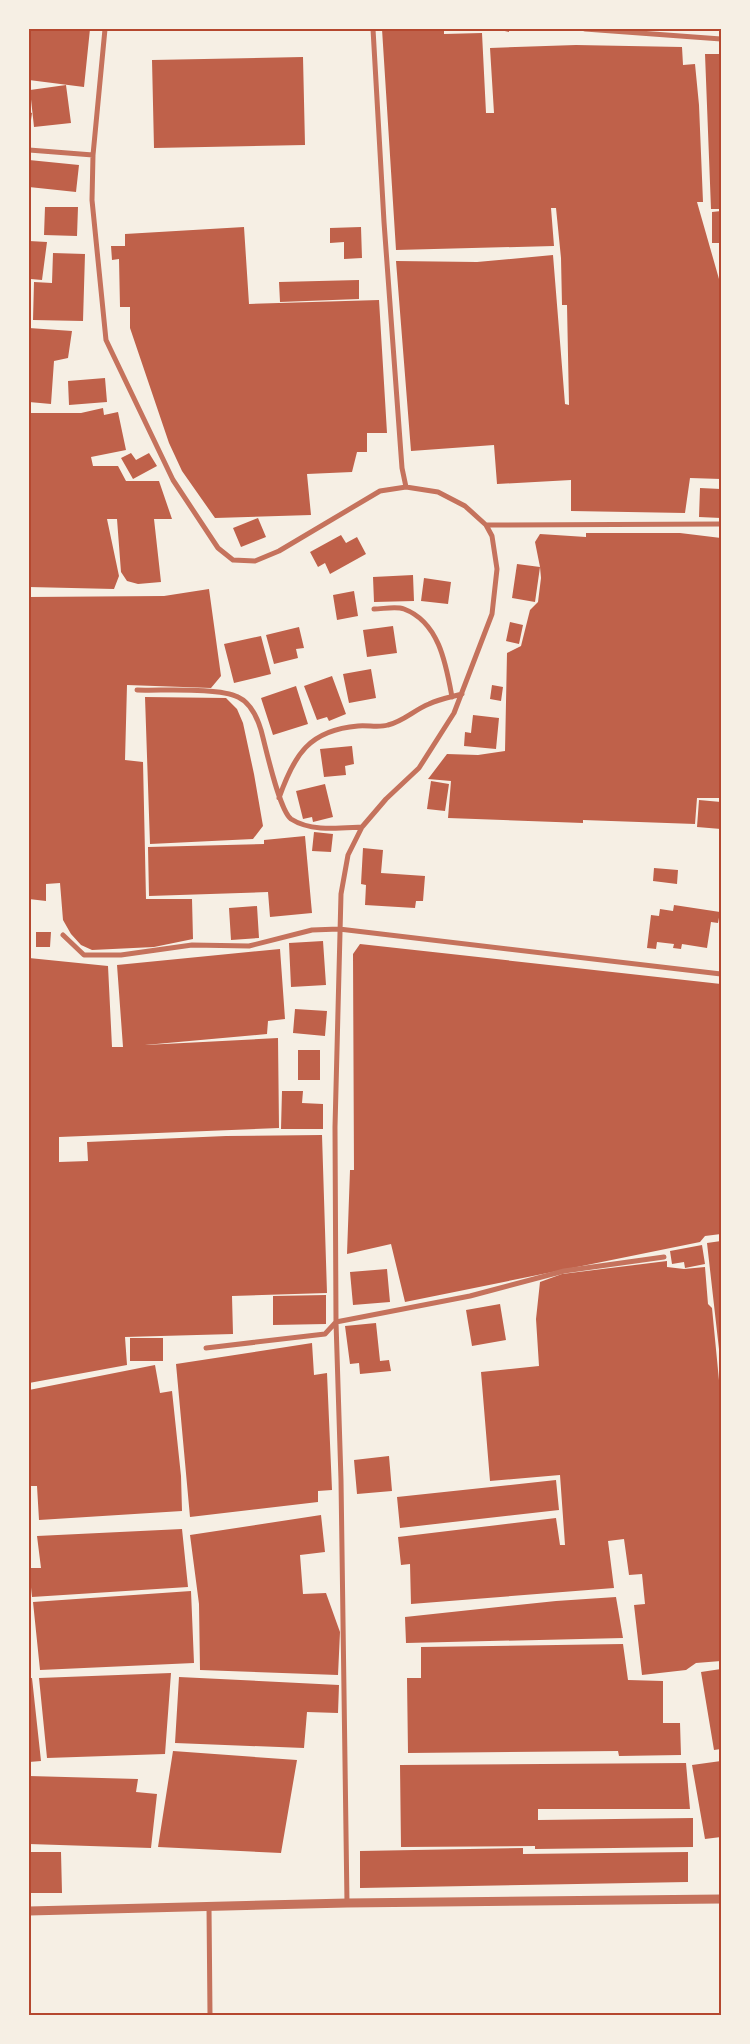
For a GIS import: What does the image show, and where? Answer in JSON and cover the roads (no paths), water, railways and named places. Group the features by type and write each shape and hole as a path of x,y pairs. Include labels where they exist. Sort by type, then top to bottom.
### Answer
{"street":[{"path":"105,29 93,155 92,200 106,340 173,480 218,548 233,560 254,561 279,551 380,491 406,487 438,492 465,506 486,525 492,536 497,569 492,614 454,714 419,768 386,799 362,827 348,855 341,894 335,1127 336,1322 341,1480 347,1903"},
{"path":"374,29 384,222 402,468 406,487"},
{"path":"585,29 721,40"},
{"path":"29,150 93,155"},
{"path":"486,525 721,524"},
{"path":"374,609 403,608 422,619 435,636 447,668 452,697"},
{"path":"136,690 211,692 237,696 249,704 258,720 279,799 290,818 310,827 362,827"},
{"path":"279,799 287,776 298,756 314,738 331,731 358,726 384,726 399,722 429,704 462,694"},
{"path":"62,934 84,955 102,955 192,945 249,946 312,930 339,929 721,974"},
{"path":"206,1348 325,1334 336,1322 470,1296 564,1271 664,1257"},
{"path":"29,1911 347,1903 721,1899"},
{"path":"209,1907 210,2015"}]}
